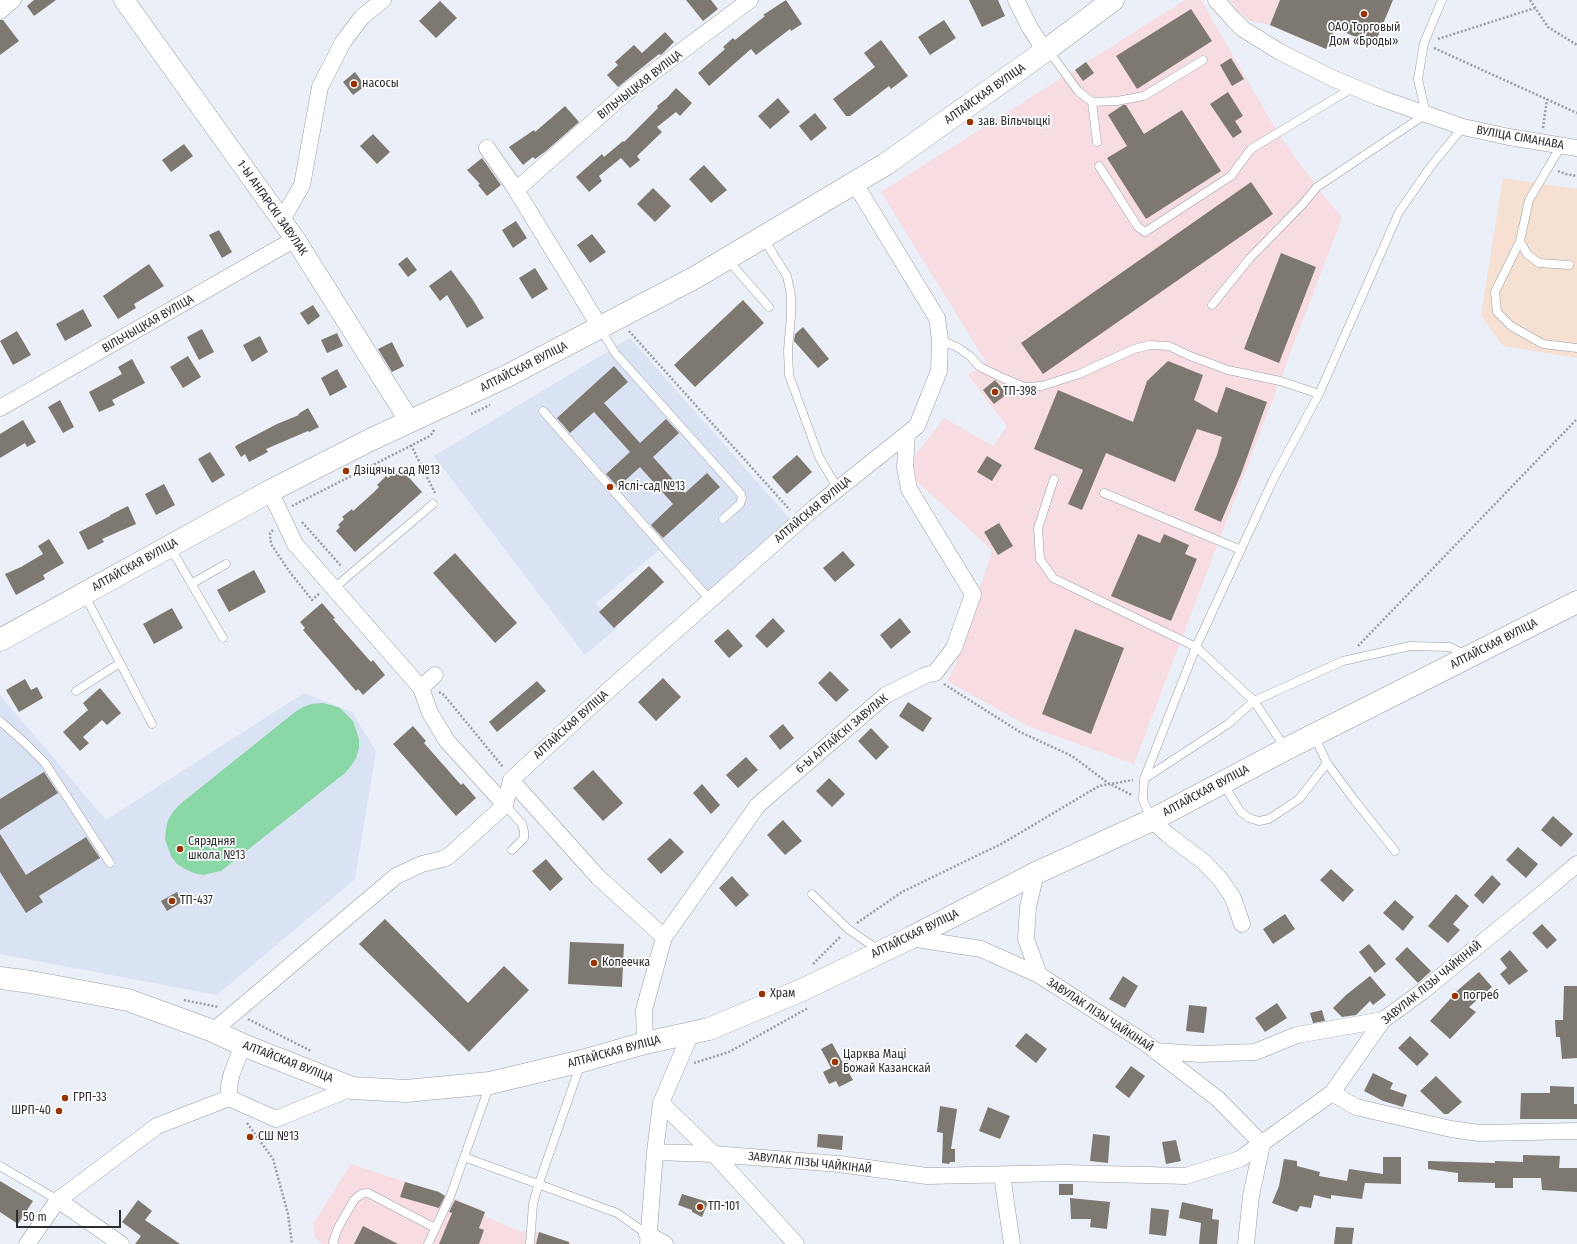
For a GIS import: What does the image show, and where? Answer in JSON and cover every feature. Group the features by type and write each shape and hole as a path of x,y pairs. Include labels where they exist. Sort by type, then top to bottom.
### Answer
{"main road":[{"name":"АЛТАЙСКАЯ ВУЛІЦА","path":"0,640 170,546 274,500 370,440 507,376 696,277 886,164 1046,50 1113,0"},
{"name":"АЛТАЙСКАЯ ВУЛІЦА","path":"0,978 31,982 128,1000 213,1031 243,1045 352,1088 406,1091 490,1083 645,1043 709,1029 802,990 880,951 910,938 1036,873 1152,820 1313,735 1577,602"}],"street":[{"path":"0,11 13,0"},
{"name":"1-Ы АНГАРСКІ ЗАВУЛАК","path":"124,0 295,239 410,422"},
{"path":"362,17 363,0"},
{"path":"282,220 302,185 320,87 343,42 362,17 383,0"},
{"name":"ВІЛЬЧЫЦКАЯ ВУЛІЦА","path":"516,190 628,91 750,0"},
{"path":"1016,0 1030,28 1046,50"},
{"name":"ВУЛІЦА СІМАНАВА","path":"1216,0 1232,20 1243,29 1280,52 1380,98 1463,127 1577,148"},
{"path":"487,148 609,323"},
{"name":"АЛТАЙСКАЯ ВУЛІЦА","path":"511,780 799,521 916,426 939,371 940,340 937,318 854,182"},
{"name":"ВІЛЬЧЫЦКАЯ ВУЛІЦА","path":"0,408 295,239"},
{"path":"906,434 905,468 909,489 973,594 954,648 936,673"},
{"path":"274,500 295,544 329,589 421,688 430,713 447,741 505,805"},
{"name":"6-Ы АЛТАЙСКІ ЗАВУЛАК","path":"645,1043 644,1010 664,938 758,805 886,695 926,675 936,673"},
{"path":"421,688 435,675"},
{"path":"213,1031 396,876 417,866 449,856 505,805 511,780"},
{"path":"511,780 598,877 664,938"},
{"path":"1152,820 1168,835 1204,862 1221,880 1233,898 1242,924"},
{"name":"ЗАВУЛАК ЛІЗЫ ЧАЙКІНАЙ","path":"655,1152 714,1154 839,1164 927,1176 1065,1173 1186,1176 1240,1159 1332,1093 1382,1020 1429,986 1577,864"},
{"path":"1036,873 1028,907 1026,939 1039,975"},
{"name":"ЗАВУЛАК ЛІЗЫ ЧАЙКІНАЙ","path":"910,938 981,949 1039,975 1155,1051 1218,1098 1262,1144"},
{"path":"1155,1051 1200,1054 1255,1052 1297,1035 1382,1020"},
{"path":"666,1244 648,1239 655,1152 661,1103 691,1033"},
{"path":"229,1098 229,1086 232,1073 243,1045"},
{"path":"27,1244 58,1200 157,1126 229,1098 276,1119 352,1088"},
{"path":"1332,1093 1356,1107 1451,1129 1479,1133 1577,1131"},
{"name":"ЗАВУЛАК ЛІЗЫ ЧАЙКІНАЙ","path":"661,1103 714,1154 796,1244"},
{"path":"1246,1244 1251,1196 1262,1144"},
{"path":"1002,1175 1012,1244"},
{"path":"58,1200 121,1244"}],"lane":[{"path":"1212,305 1250,258 1302,205 1316,187 1426,114 1418,79 1424,43 1442,0"},
{"path":"1046,50 1078,91 1092,102 1117,101 1144,96 1203,60"},
{"path":"1099,166 1138,227 1145,232 1230,176 1251,149 1354,87"},
{"path":"1092,102 1097,142"},
{"path":"1152,820 1143,800 1144,779 1196,647 1273,480 1319,394 1399,212 1431,166 1463,127"},
{"path":"1561,146 1529,200 1520,242 1495,292 1497,312 1511,326 1543,344 1577,348"},
{"path":"762,237 787,276 791,295 788,350 789,375 819,457 838,489"},
{"path":"1520,242 1527,254 1539,262 1568,265"},
{"path":"726,259 769,307"},
{"path":"609,323 615,354 741,494 742,498 740,504 723,519"},
{"path":"940,340 957,347 970,356 980,367 1024,387 1042,386 1072,377 1150,344 1169,346 1190,356 1228,370 1280,381 1319,394"},
{"path":"543,411 710,600"},
{"path":"1054,479 1038,528 1040,559 1053,578 1196,647 1254,702 1286,749"},
{"path":"1104,493 1241,550"},
{"path":"329,589 432,501"},
{"path":"170,546 223,638"},
{"path":"191,584 226,564"},
{"path":"84,594 152,724"},
{"path":"1144,779 1228,724 1254,702 1343,661 1410,646 1450,646 1469,657"},
{"path":"76,691 120,663"},
{"path":"0,721 45,763 110,863"},
{"path":"1313,735 1327,763 1395,851"},
{"path":"1222,783 1240,811 1249,818 1259,821 1269,819 1299,799 1327,763"},
{"path":"505,805 522,824 524,831 524,838 512,850"},
{"path":"812,894 848,929 880,951"},
{"path":"530,1244 533,1204 582,1060"},
{"path":"428,1244 450,1197 490,1083"},
{"path":"464,1157 539,1183 616,1213 648,1239"},
{"path":"0,1166 58,1200"},
{"path":"334,1244 333,1242 338,1228 354,1200 361,1194 368,1194 435,1228"}],"path":[{"path":"1530,0 1548,27 1577,45"},
{"path":"1424,43 1535,8"},
{"path":"1424,43 1577,112"},
{"path":"1540,142 1547,99"},
{"path":"1549,167 1566,174 1577,176"},
{"path":"609,323 799,521"},
{"path":"1343,661 1577,419"},
{"path":"294,513 289,507 411,445 434,491 435,494 432,501"},
{"path":"274,500 273,510 277,520 276,528 270,533 271,544 274,549 312,600 329,589"},
{"path":"299,518 342,567 346,568"},
{"path":"936,673 944,684 1020,732 1072,756 1108,783 1143,800"},
{"path":"809,968 848,929 902,892 1003,843 1098,786 1108,783 1144,779"},
{"path":"675,1069 729,1052 808,1008 802,990"},
{"path":"180,999 219,1008 229,1007 255,1024 317,1054"},
{"path":"247,1122 273,1159 288,1214 292,1244"}],"shaded area":[{"path":"1185,0 1201,0 1278,133 1317,187 1342,218 1134,764 1028,726 947,681 956,664 992,550 912,477 908,465 944,418 993,446 1007,426 968,375 986,362 881,192"},
{"path":"1229,0 1393,0 1374,45 1335,28 1326,49 1270,25 1250,21 1241,14"},
{"path":"1503,178 1577,189 1577,358 1503,346 1481,315"},
{"name":"Яслі-сад №13","path":"630,338 789,518 703,598 659,550 596,603 617,628 585,655 434,456"},
{"name":"Сярэдняя школа №13","path":"304,693 352,712 376,751 355,879 217,995 0,954 0,695 106,820"},
{"path":"351,1164 456,1199 485,1212 484,1216 521,1232 531,1230 575,1244 323,1244 315,1238 313,1224"}],"green space":[{"path":"322,703 340,708 353,721 359,739 359,748 356,758 345,773 221,871 203,875 194,873 177,864 171,856 165,839 168,820 179,805 295,712 312,704"}],"building":[{"path":"34,0 56,0 34,16 27,6"},
{"path":"686,0 711,0 718,9 703,21"},
{"path":"786,0 802,24 791,31 790,29 756,55 751,49 709,86 698,73 725,49 723,47 733,38 735,40 765,16 763,15"},
{"path":"969,0 998,0 1005,16 982,27"},
{"path":"1280,0 1393,0 1374,45 1335,28 1326,49 1270,25"},
{"path":"440,1 457,18 436,38 419,21"},
{"path":"1191,9 1212,41 1137,89 1116,56"},
{"path":"0,20 3,20 19,41 0,55"},
{"path":"944,20 956,38 930,55 918,37"},
{"path":"665,32 674,42 662,54 659,54 618,87 607,75 618,65 615,62 634,45 642,53"},
{"path":"881,40 908,76 891,89 889,86 850,116 846,116 833,99 875,67 864,53"},
{"path":"1231,58 1244,79 1232,86 1220,65"},
{"path":"1086,62 1094,73 1083,81 1075,70"},
{"name":"насосы","path":"355,72 365,86 353,95 343,82"},
{"path":"676,88 692,103 680,116 676,112 657,127 662,132 637,156 640,160 630,168 621,158 599,176 602,181 589,192 576,177 602,154 604,157 623,141 624,142 658,108 657,106"},
{"path":"1228,92 1243,116 1235,121 1242,132 1233,138 1210,104"},
{"path":"778,98 790,112 770,129 758,116"},
{"path":"1123,105 1126,105 1144,134 1182,110 1221,171 1146,219 1107,158 1127,146 1108,115"},
{"path":"565,106 579,122 546,151 535,159 533,157 523,165 509,147 534,130 535,132"},
{"path":"815,113 827,128 811,141 799,126"},
{"path":"373,134 390,152 377,164 360,146"},
{"path":"184,144 193,156 171,172 162,160"},
{"path":"482,158 501,185 487,196 478,185 480,184 467,170"},
{"path":"704,165 727,190 711,203 689,179"},
{"path":"1251,182 1273,214 1043,374 1021,343"},
{"path":"653,188 671,206 655,222 637,204"},
{"path":"516,221 527,238 513,248 502,230"},
{"path":"219,230 232,252 222,258 209,235"},
{"path":"592,234 606,252 590,263 577,245"},
{"path":"1281,253 1316,267 1279,363 1244,349"},
{"path":"407,257 417,270 408,277 398,264"},
{"path":"149,264 164,286 134,304 136,308 118,319 103,296"},
{"path":"535,268 548,289 532,299 519,278"},
{"path":"451,270 484,318 467,328 447,295 440,301 429,286"},
{"path":"743,300 764,323 695,387 674,365"},
{"path":"313,305 320,316 308,325 300,313"},
{"path":"83,309 92,326 65,341 56,324"},
{"path":"803,327 829,359 818,368 794,341 795,334"},
{"path":"202,329 214,352 199,360 187,337"},
{"path":"17,331 31,355 13,365 0,341"},
{"path":"337,333 343,346 327,353 321,340"},
{"path":"260,336 268,352 252,362 243,345"},
{"path":"392,342 404,366 392,372 378,349"},
{"path":"188,356 201,377 183,388 170,367"},
{"path":"132,359 145,383 112,400 115,405 99,412 89,392 122,374 118,367"},
{"path":"1168,361 1203,375 1194,400 1217,413 1226,387 1267,402 1241,474 1221,522 1194,510 1217,455 1222,437 1197,429 1175,482 1106,453 1082,510 1068,504 1083,470 1034,449 1058,390 1133,422 1147,381"},
{"path":"614,366 628,382 604,403 640,443 666,419 679,433 653,457 685,493 707,473 720,487 663,538 651,525 673,504 640,467 618,487 606,474 630,452 594,412 570,433 557,418"},
{"path":"337,369 347,387 330,396 321,378"},
{"name":"ТП-398","path":"995,380 1007,394 994,404 983,390"},
{"path":"60,400 74,427 63,433 48,407"},
{"path":"308,408 319,427 266,449 268,452 249,462 245,454 241,457 235,447 237,445 277,424 299,415 298,414"},
{"path":"23,420 36,442 27,447 25,443 0,458 0,434"},
{"path":"210,452 225,475 212,483 198,459"},
{"path":"797,455 812,472 787,494 772,477"},
{"path":"987,456 1002,465 992,481 977,472"},
{"path":"403,471 422,492 355,552 336,531 340,527 338,525 344,519 342,517 352,509 353,511 373,493 379,487 377,485 386,476 388,478 395,472 398,475"},
{"path":"164,484 175,505 156,515 145,494"},
{"path":"128,506 136,524 102,539 104,542 88,550 79,532"},
{"path":"999,523 1013,546 998,555 984,532"},
{"path":"1138,534 1160,543 1164,534 1189,545 1185,554 1197,559 1171,621 1111,596"},
{"path":"49,539 64,563 43,575 45,579 16,595 5,574 21,567 43,554 38,546"},
{"path":"843,551 855,565 835,582 823,568"},
{"path":"455,553 517,623 495,643 433,573"},
{"path":"649,566 664,582 614,628 599,612"},
{"path":"254,570 266,592 229,612 217,590"},
{"path":"322,603 335,618 333,619 371,662 373,660 385,675 363,695 358,689 356,691 303,630 305,628 300,622"},
{"path":"172,608 183,628 154,644 143,624"},
{"path":"773,618 785,631 767,648 755,636"},
{"path":"900,618 911,632 891,649 880,635"},
{"path":"728,629 743,646 729,658 714,641"},
{"path":"1075,629 1124,648 1091,734 1042,714"},
{"path":"830,671 849,690 836,702 818,683"},
{"path":"663,678 681,697 656,721 638,702"},
{"path":"25,679 31,690 37,687 43,698 19,712 6,690"},
{"path":"537,681 546,691 497,732 489,722"},
{"path":"100,688 121,713 107,725 102,720 83,737 89,743 80,751 63,732 88,710 83,703"},
{"path":"908,702 932,718 923,732 899,716"},
{"path":"783,724 794,738 780,750 769,736"},
{"path":"413,726 426,741 424,743 461,785 463,783 476,798 456,816 393,744"},
{"path":"871,728 889,747 876,760 858,741"},
{"path":"746,757 758,770 738,788 726,775"},
{"path":"593,770 623,803 603,821 573,788"},
{"path":"44,772 58,793 0,830 0,799"},
{"path":"829,778 845,794 832,807 816,791"},
{"path":"702,784 720,805 711,814 693,793"},
{"path":"1553,816 1573,834 1561,847 1541,830"},
{"path":"783,820 802,841 785,855 767,835"},
{"path":"0,834 26,875 86,837 100,858 39,896 43,902 26,913 0,872"},
{"path":"670,838 684,852 661,874 647,859"},
{"path":"1518,847 1538,864 1526,878 1506,860"},
{"path":"546,859 563,879 550,891 532,871"},
{"path":"1331,869 1354,890 1343,902 1320,880"},
{"path":"1492,875 1501,884 1483,904 1474,895"},
{"path":"732,876 749,895 736,907 719,888"},
{"name":"ТП-437","path":"177,892 182,902 167,911 161,901"},
{"path":"1456,894 1469,906 1453,924 1460,930 1448,943 1428,926"},
{"path":"1395,900 1414,917 1403,931 1383,913"},
{"path":"1285,914 1295,929 1273,944 1263,929"},
{"path":"385,919 468,1003 504,966 529,990 469,1052 359,944"},
{"path":"1542,924 1557,940 1547,949 1532,933"},
{"path":"570,942 624,944 622,987 568,984"},
{"path":"1369,944 1386,964 1375,973 1359,952"},
{"path":"1407,947 1431,971 1418,983 1395,959"},
{"path":"1510,950 1528,971 1509,985 1500,974 1507,968 1500,959"},
{"path":"1479,972 1492,987 1469,1007 1476,1012 1450,1039 1430,1021 1452,997 1451,996"},
{"path":"1123,976 1138,986 1125,1008 1109,999"},
{"path":"1370,976 1386,995 1373,1005 1370,1001 1356,1015 1342,1017 1333,1008 1346,995"},
{"path":"1564,986 1577,986 1577,1058 1562,1059 1560,1037 1556,1037 1555,1020 1563,1020"},
{"path":"1277,1003 1287,1018 1265,1032 1255,1018"},
{"path":"1189,1005 1207,1007 1204,1033 1186,1031"},
{"path":"1322,1010 1325,1021 1313,1023 1310,1013"},
{"path":"1026,1033 1047,1049 1036,1063 1015,1046"},
{"path":"1410,1036 1429,1054 1417,1066 1398,1048"},
{"name":"Царква Маці Божай Казанскай","path":"832,1043 843,1063 848,1060 853,1071 849,1073 853,1080 839,1087 836,1081 829,1084 823,1072 831,1068 821,1049"},
{"path":"1131,1066 1145,1076 1129,1098 1115,1087"},
{"path":"1373,1073 1393,1083 1390,1089 1407,1095 1403,1107 1383,1101 1364,1091"},
{"path":"1436,1076 1462,1102 1448,1114 1444,1114 1420,1091"},
{"path":"1550,1086 1574,1087 1574,1104 1577,1104 1577,1119 1520,1119 1521,1093 1550,1093"},
{"path":"940,1106 957,1109 951,1149 955,1149 955,1162 950,1162 949,1164 942,1163 943,1133 937,1132"},
{"path":"988,1107 1010,1116 1000,1139 979,1131"},
{"path":"818,1134 843,1136 842,1150 817,1147"},
{"path":"1093,1134 1110,1136 1108,1163 1090,1161"},
{"path":"1176,1140 1181,1161 1166,1164 1162,1142"},
{"path":"1523,1155 1560,1156 1559,1168 1577,1168 1577,1192 1542,1190 1541,1178 1513,1178 1513,1188 1495,1188 1495,1183 1458,1182 1458,1173 1428,1169 1428,1161 1495,1163 1495,1161 1523,1162"},
{"path":"1383,1157 1401,1157 1401,1184 1365,1183 1362,1199 1331,1195 1331,1199 1314,1195 1311,1208 1300,1206 1297,1212 1272,1203 1279,1186 1284,1159 1297,1161 1297,1166 1320,1172 1319,1176 1347,1181 1349,1169 1383,1174"},
{"path":"0,1181 33,1201 18,1224 0,1212"},
{"path":"405,1182 439,1192 445,1196 439,1208 400,1197"},
{"path":"1059,1184 1073,1184 1073,1195 1059,1195"},
{"path":"682,1194 708,1202 702,1217 692,1212 692,1210 678,1205"},
{"path":"1070,1198 1110,1202 1107,1229 1090,1227 1091,1219 1071,1219"},
{"path":"138,1200 152,1211 145,1220 180,1244 135,1244 141,1236 122,1222"},
{"path":"455,1200 485,1212 479,1228 484,1230 479,1244 439,1244 452,1213 449,1212"},
{"path":"1182,1202 1213,1209 1212,1219 1219,1220 1217,1244 1199,1244 1201,1223 1179,1218"},
{"path":"1151,1208 1169,1210 1166,1236 1149,1234"},
{"path":"363,1226 398,1244 354,1244"},
{"path":"1336,1227 1354,1228 1352,1244 1334,1244"},
{"path":"539,1232 569,1242 569,1244 536,1244"}],"place":[{"name":"ОАО Торговый Дом «Броды»","path":"1364,14"},
{"name":"насосы","path":"354,84"},
{"name":"зав. Вільчыцкі","path":"970,122"},
{"name":"ТП-398","path":"995,392"},
{"name":"Дзіцячы сад №13","path":"346,471"},
{"name":"Яслі-сад №13","path":"610,487"},
{"name":"Сярэдняя школа №13","path":"180,849"},
{"name":"ТП-437","path":"172,901"},
{"name":"Копеечка","path":"594,963"},
{"name":"Храм","path":"762,994"},
{"name":"погреб","path":"1455,996"},
{"name":"Царква Маці Божай Казанскай","path":"835,1062"},
{"name":"ГРП-33","path":"65,1098"},
{"name":"ШРП-40","path":"59,1111"},
{"name":"СШ №13","path":"250,1137"},
{"name":"ТП-101","path":"700,1207"}]}
